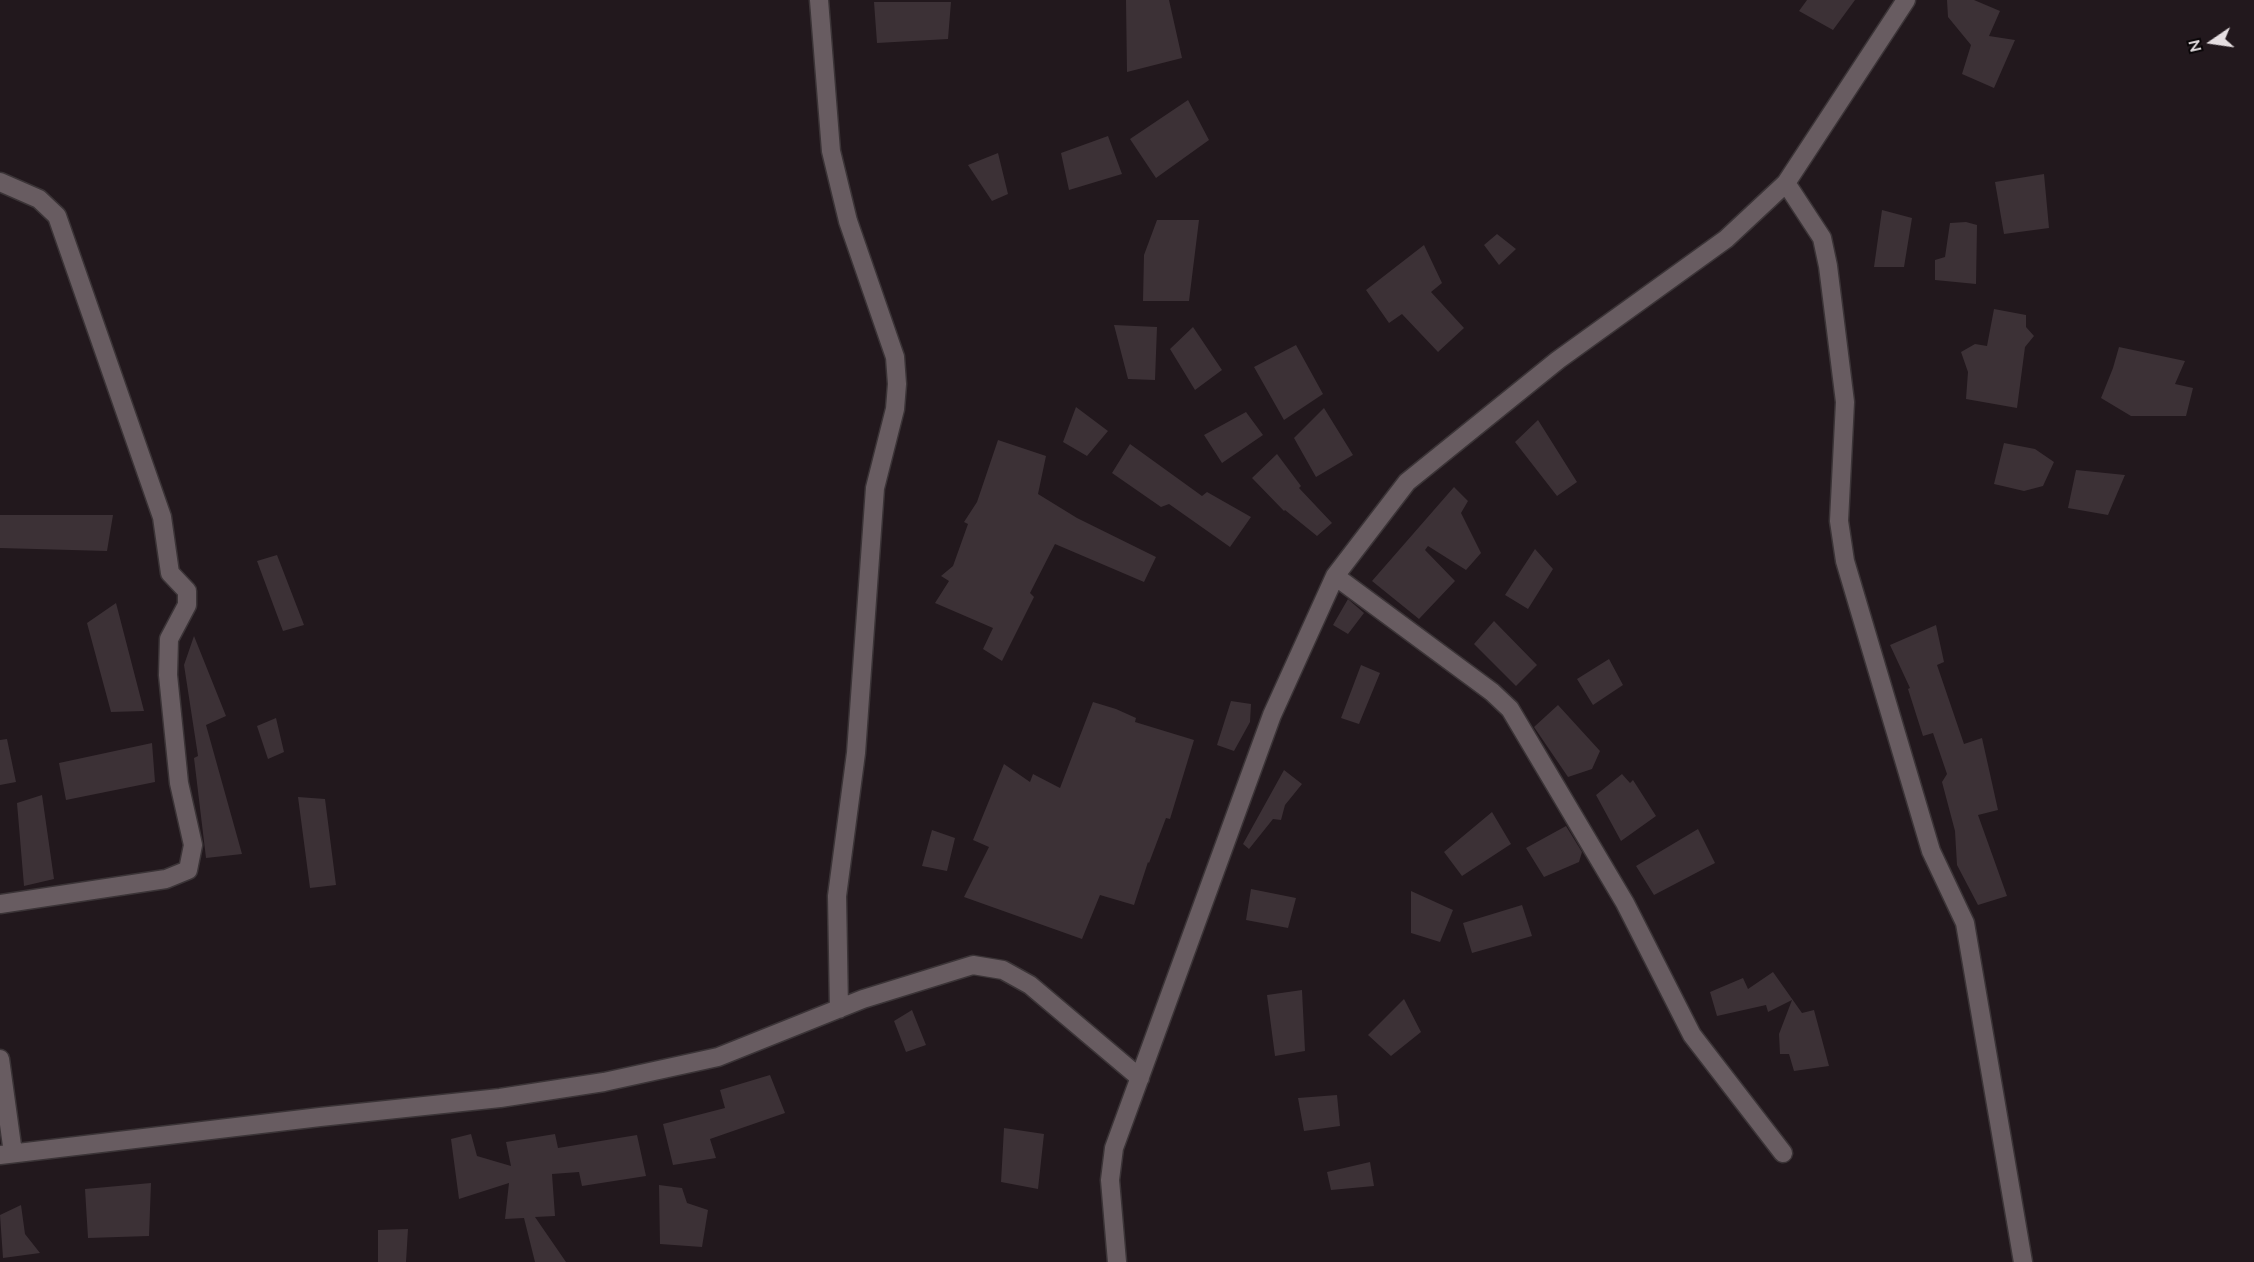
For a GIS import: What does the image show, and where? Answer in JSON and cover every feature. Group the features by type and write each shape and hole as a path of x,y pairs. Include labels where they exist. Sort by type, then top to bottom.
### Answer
{"street":[{"path":"819,0 831,151 848,221 895,357 897,384 895,409 875,488 856,753 837,896 839,1009"},
{"path":"1117,1262 1110,1180 1114,1148 1272,715 1335,576 1407,482 1558,360 1726,239 1786,183 1906,0"},
{"path":"0,182 39,199 57,216 162,517 170,573 187,591 187,605 169,639 168,675 179,783 193,845 188,870 165,879 0,904"},
{"path":"1786,183 1822,238 1828,266 1845,402 1839,521 1845,561 1931,851 1965,923 2023,1262"},
{"path":"1335,576 1492,692 1510,709 1625,903 1692,1035 1784,1153"},
{"path":"0,1059 6,1154 500,1098 604,1082 718,1057 839,1009 973,965 1003,970 1030,985 1140,1078"}],"building":[{"path":"1126,0 1169,0 1182,58 1127,72"},
{"path":"1807,0 1855,0 1833,30 1799,11"},
{"path":"1947,0 1974,0 2000,11 1989,36 2015,40 1994,88 1962,74 1971,45 1948,17"},
{"path":"874,2 951,2 948,39 877,43"},
{"path":"1188,100 1209,140 1156,178 1130,139"},
{"path":"1108,136 1122,174 1069,190 1061,153"},
{"path":"998,153 1008,194 992,201 968,165"},
{"path":"2044,174 2049,228 2004,234 1995,182"},
{"path":"1882,210 1912,218 1904,267 1874,267"},
{"path":"1157,220 1199,220 1189,301 1143,301 1144,255"},
{"path":"1966,222 1977,225 1976,284 1935,280 1935,260 1945,257 1950,223"},
{"path":"1497,234 1516,249 1499,265 1484,245"},
{"path":"1424,245 1442,283 1431,292 1464,328 1438,352 1402,314 1389,323 1366,290"},
{"path":"1994,309 2026,315 2026,327 2034,336 2025,347 2017,408 1966,399 1968,372 1961,352 1975,344 1987,346"},
{"path":"1114,325 1157,327 1155,380 1128,379"},
{"path":"1193,327 1222,370 1195,390 1170,349"},
{"path":"1296,345 1323,394 1284,420 1254,367"},
{"path":"2119,347 2185,361 2175,384 2193,388 2186,416 2131,416 2101,398"},
{"path":"1076,407 1108,431 1087,456 1063,442"},
{"path":"1324,408 1353,455 1316,477 1294,438"},
{"path":"1246,412 1263,435 1222,463 1204,435"},
{"path":"1538,420 1577,482 1557,496 1515,442"},
{"path":"998,440 1046,456 1038,494 1077,518 1156,557 1144,582 1055,544 1030,593 1034,597 1002,661 983,649 993,628 935,603 949,581 941,576 953,566 968,524 964,522 977,502"},
{"path":"2004,443 2035,449 2054,462 2043,486 2024,491 1994,484"},
{"path":"1130,444 1202,496 1207,492 1251,517 1230,547 1169,504 1161,507 1112,473"},
{"path":"1277,454 1301,486 1299,488 1332,523 1317,536 1284,511 1252,478"},
{"path":"2076,470 2125,475 2108,515 2068,508"},
{"path":"1454,487 1468,501 1461,513 1481,553 1466,570 1428,546 1425,550 1455,581 1419,619 1372,581"},
{"path":"0,515 113,515 107,551 0,548"},
{"path":"1535,549 1553,569 1528,609 1505,595"},
{"path":"277,555 304,625 283,631 257,561"},
{"path":"1348,599 1364,613 1348,634 1333,625"},
{"path":"116,603 144,711 111,712 87,623"},
{"path":"1494,621 1537,665 1516,686 1474,644"},
{"path":"1936,625 1944,662 1937,665 1964,744 1982,738 1998,810 1978,815 2007,896 1978,905 1957,865 1955,831 1942,782 1947,774 1933,733 1923,736 1908,689 1910,688 1890,645"},
{"path":"194,636 226,716 206,725 242,854 206,858 194,758 198,756 184,665"},
{"path":"1609,659 1623,685 1593,705 1577,679"},
{"path":"1361,665 1380,673 1359,724 1341,718"},
{"path":"1231,701 1251,704 1250,722 1234,751 1217,745"},
{"path":"1093,702 1136,718 1135,722 1194,740 1170,819 1166,818 1134,905 1100,895 1082,939 964,897 989,847 973,840 1004,764 1030,782 1033,774 1060,788"},
{"path":"1558,705 1600,751 1592,769 1568,777 1534,727"},
{"path":"276,718 284,752 268,759 257,726"},
{"path":"7,739 16,782 0,785 0,740"},
{"path":"152,743 155,782 66,800 59,763"},
{"path":"1284,770 1302,784 1285,805 1281,820 1273,819 1249,849 1243,844"},
{"path":"1622,774 1630,783 1633,780 1656,816 1621,841 1596,795"},
{"path":"42,795 54,879 24,886 17,803"},
{"path":"298,797 325,799 336,885 310,888"},
{"path":"1492,812 1511,844 1462,876 1444,852"},
{"path":"1566,826 1582,852 1579,862 1544,877 1526,848"},
{"path":"1698,829 1715,863 1654,895 1636,866"},
{"path":"932,830 955,838 947,871 922,866"},
{"path":"1251,889 1296,898 1288,928 1246,920"},
{"path":"1411,891 1453,910 1440,942 1411,933"},
{"path":"1522,905 1532,936 1472,953 1463,923"},
{"path":"1773,972 1802,1013 1814,1010 1829,1066 1794,1071 1789,1054 1780,1054 1779,1034 1792,1000 1768,1012 1766,1005 1717,1016 1710,992 1743,978 1748,989"},
{"path":"1302,990 1305,1051 1275,1056 1267,995"},
{"path":"1404,999 1421,1032 1391,1056 1368,1035"},
{"path":"912,1010 926,1045 906,1052 894,1021"},
{"path":"770,1075 785,1113 710,1139 716,1158 673,1165 663,1124 725,1108 720,1090"},
{"path":"1337,1095 1340,1126 1304,1131 1298,1098"},
{"path":"1004,1128 1044,1134 1038,1189 1001,1182"},
{"path":"471,1134 477,1156 511,1166 506,1142 555,1134 558,1148 637,1135 646,1176 582,1186 579,1172 552,1174 555,1216 535,1217 566,1262 535,1262 524,1218 505,1219 509,1183 459,1199 451,1139"},
{"path":"1370,1162 1374,1186 1331,1190 1327,1172"},
{"path":"151,1183 149,1236 88,1238 85,1189"},
{"path":"659,1185 682,1188 687,1203 708,1210 702,1247 660,1244"},
{"path":"21,1205 25,1234 40,1253 3,1258 0,1215"},
{"path":"408,1229 406,1262 378,1262 378,1230"}]}
